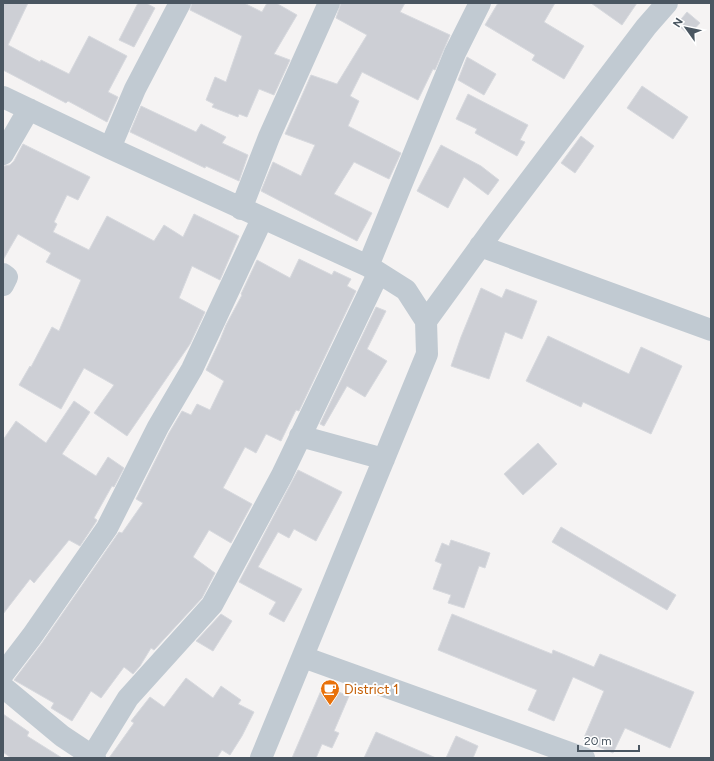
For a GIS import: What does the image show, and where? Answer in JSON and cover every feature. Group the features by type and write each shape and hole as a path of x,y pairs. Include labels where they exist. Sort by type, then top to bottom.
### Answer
{"street":[{"path":"241,209 269,137 329,3"},
{"path":"3,688 62,736 93,757 128,698 212,605 282,475 300,436 373,270 455,53 480,3"},
{"path":"426,321 480,246 646,28 667,3"},
{"path":"110,148 135,89 178,4"},
{"path":"3,97 373,270 406,290 426,321 427,354 261,758"},
{"path":"3,154 29,109"},
{"path":"3,674 32,636 107,528 158,427 192,369 262,218"},
{"path":"480,246 711,330"},
{"path":"3,274 7,277 3,285"},
{"path":"300,436 384,460"},
{"path":"303,657 584,758"}],"building":[{"path":"3,3 28,3 8,45 40,62 41,60 69,74 89,36 127,56 108,92 118,97 107,122 68,101 66,103 3,70"},
{"path":"138,3 146,3 155,8 134,47 119,40"},
{"path":"192,3 244,3 262,12 267,3 276,3 297,15 274,54 290,60 274,95 259,89 247,117 239,114 238,117 212,107 214,104 206,100 215,77 226,82 242,36 190,10"},
{"path":"341,3 405,3 400,12 450,35 435,70 433,69 418,100 362,72 350,96 359,101 348,126 401,153 389,179 354,162 334,194 372,213 357,241 261,191 273,162 301,176 315,145 285,134 311,75 337,84 367,35 336,18"},
{"path":"498,3 555,3 544,22 584,46 564,79 532,60 535,55 485,25"},
{"path":"591,3 637,3 622,25"},
{"path":"687,12 700,23 689,35 677,24"},
{"path":"467,57 496,74 484,95 458,80"},
{"path":"642,86 688,117 673,139 627,108"},
{"path":"468,94 528,125 520,140 525,142 517,156 475,133 477,129 456,119"},
{"path":"141,106 196,132 201,124 226,137 222,143 248,155 239,181 206,166 205,168 130,132"},
{"path":"581,136 594,146 575,173 561,163"},
{"path":"23,144 90,177 78,200 67,195 54,222 57,224 53,232 89,250 107,216 154,241 164,225 183,237 194,214 239,236 220,280 192,266 179,298 205,312 190,344 127,436 94,413 114,385 84,368 61,409 19,385 30,366 31,367 52,327 59,331 81,280 46,262 51,253 18,234 3,260 3,169 4,166 10,165 14,161"},
{"path":"441,145 481,166 499,180 488,195 464,177 448,208 417,191"},
{"path":"299,259 332,275 334,271 351,279 347,286 356,291 299,411 296,410 281,441 266,434 256,453 245,447 223,488 252,504 231,543 209,530 193,557 215,573 202,598 154,650 151,648 140,666 133,674 124,667 101,698 91,691 72,721 51,708 54,703 14,680 42,643 119,532 122,533 143,503 136,499 169,433 182,411 191,415 197,404 210,410 224,381 206,370 257,260 290,278"},
{"path":"481,288 502,298 506,289 537,301 522,339 505,332 489,379 451,366"},
{"path":"376,307 386,311 367,349 387,361 365,397 347,386 324,426 320,424"},
{"path":"548,336 629,374 641,347 682,366 651,434 583,402 581,407 526,381"},
{"path":"74,401 90,412 62,454 96,476 108,457 124,468 114,487 112,486 94,518 97,520 96,522 80,546 69,540 34,583 30,579 3,614 3,440 16,421 46,443"},
{"path":"538,443 557,464 523,495 504,474"},
{"path":"298,470 342,492 316,541 294,529 289,538 278,532 258,567 302,589 284,622 269,614 276,602 239,582"},
{"path":"561,527 676,595 667,610 552,542"},
{"path":"451,540 490,553 485,568 479,566 464,608 448,603 451,595 433,589 442,564 435,561 442,543 449,546"},
{"path":"221,614 232,621 213,651 196,641"},
{"path":"452,614 552,654 553,650 594,667 600,654 694,692 670,748 625,728 613,753 583,740 604,691 573,677 554,721 528,710 537,690 438,650"},
{"path":"186,678 213,698 221,686 241,700 238,704 254,712 242,736 230,755 222,750 217,758 109,758 134,723 131,721 150,697 164,707"},
{"path":"323,686 349,696 334,731 339,733 332,748 322,744 316,758 292,758"},
{"path":"3,714 29,732 27,736 62,758 11,758 3,752"},
{"path":"376,732 436,758 364,758"},
{"path":"456,736 478,746 473,758 446,758"}],"place":[{"name":"District 1","path":"330,706"}]}
